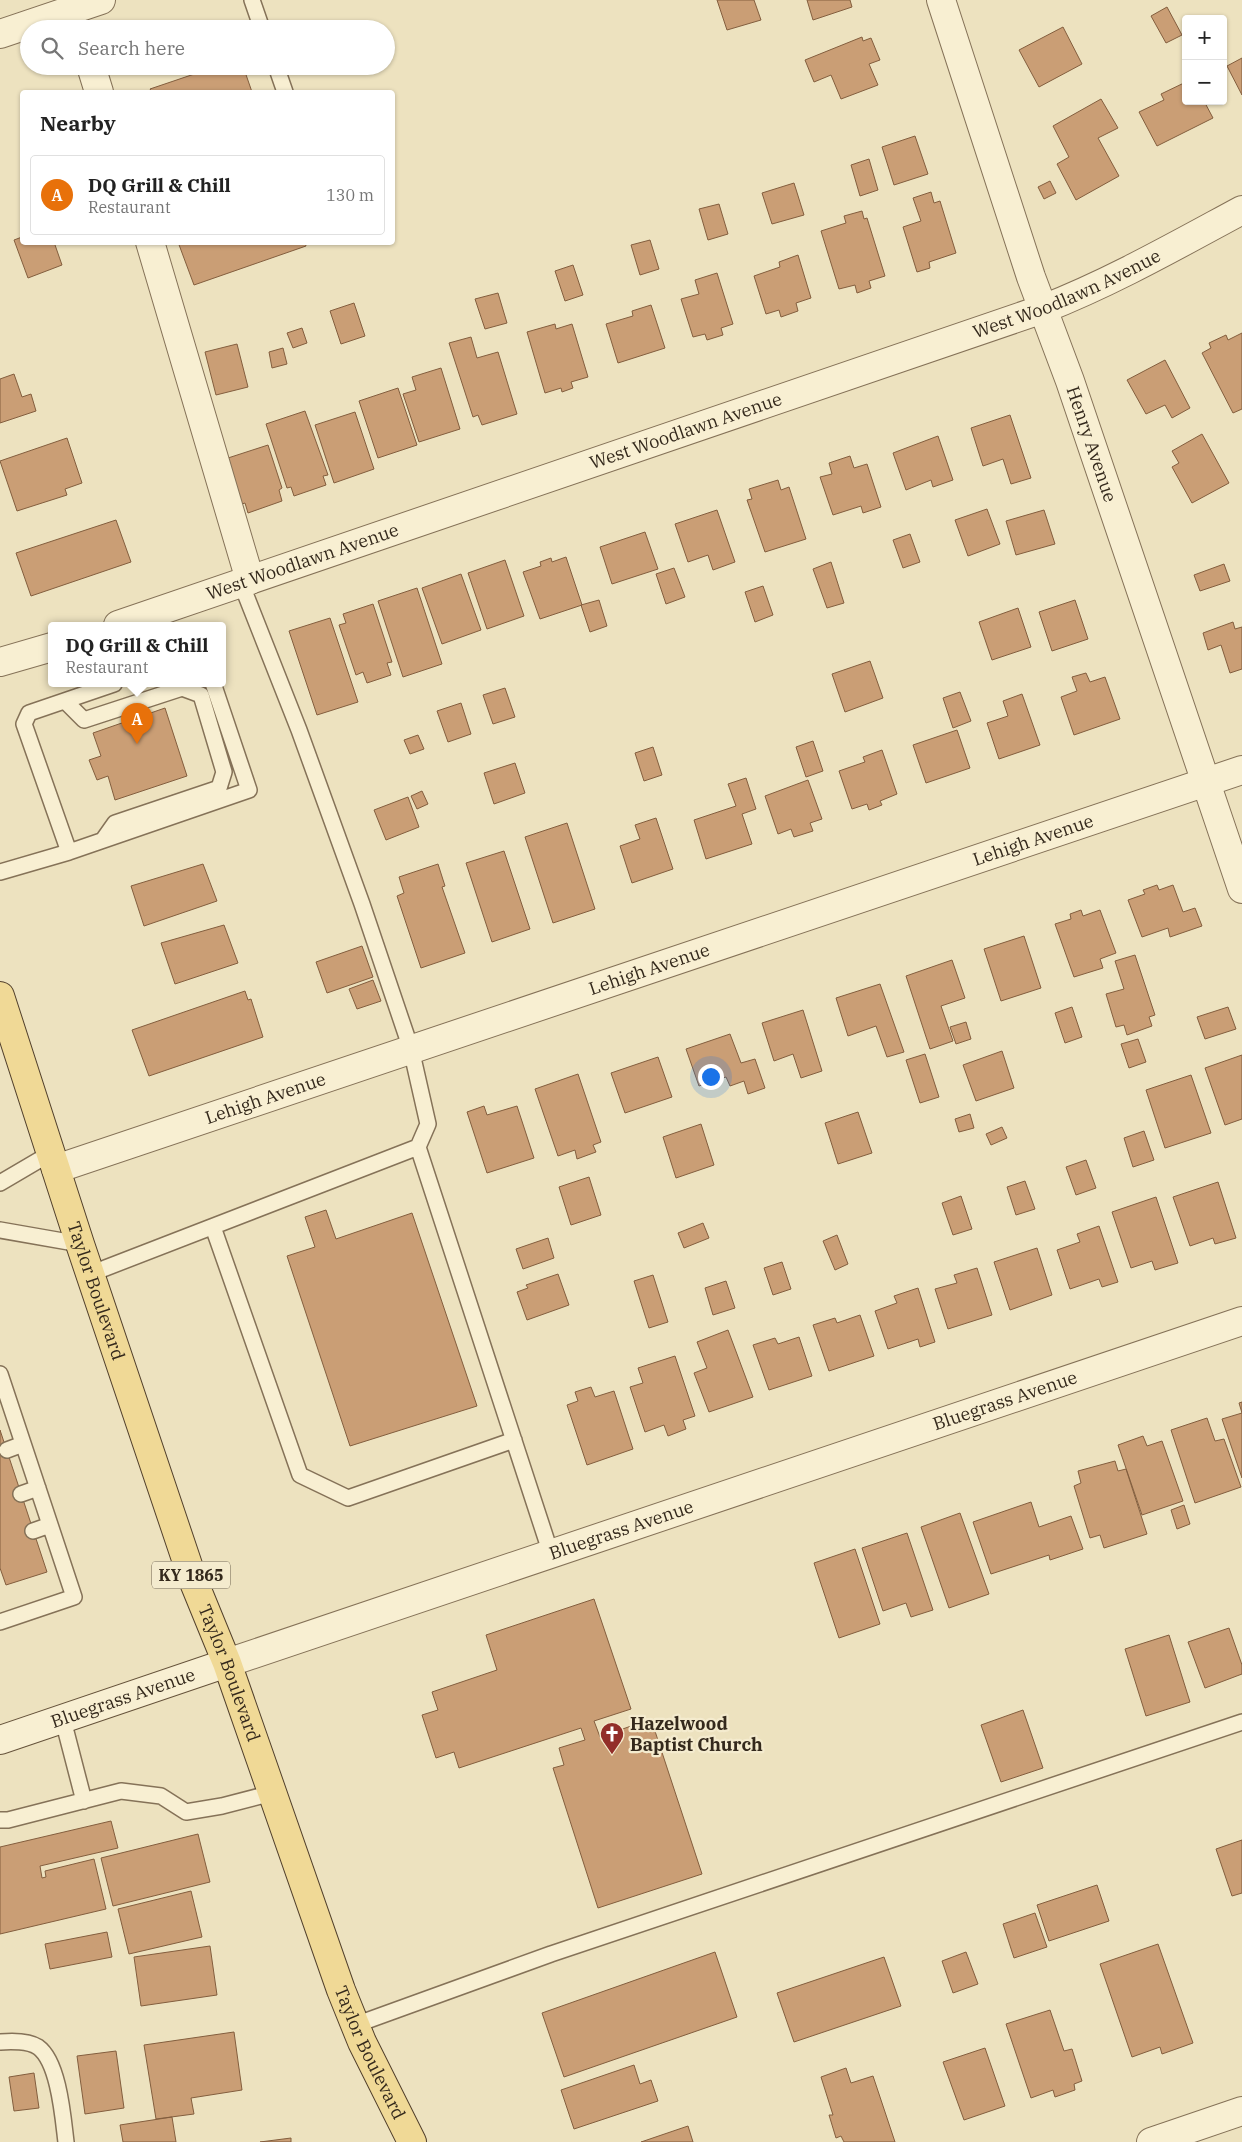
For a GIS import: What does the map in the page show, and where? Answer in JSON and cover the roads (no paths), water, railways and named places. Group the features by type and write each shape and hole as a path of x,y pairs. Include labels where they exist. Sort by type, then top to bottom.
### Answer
{"main road":[{"name":"Taylor Boulevard","path":"0,996 80,1244 193,1580 227,1663 341,1990 362,2042 412,2142"}],"street":[{"path":"45,20 101,0"},
{"name":"Henry Avenue","path":"942,0 1031,277 1070,381 1242,889"},
{"path":"0,34 20,28"},
{"path":"94,75 99,90"},
{"name":"West Woodlawn Avenue","path":"127,622 1043,309 1071,298 1156,257 1242,210"},
{"path":"151,245 246,582"},
{"path":"0,662 48,648"},
{"name":"Lehigh Avenue","path":"54,1161 411,1049 1242,770"},
{"name":"Bluegrass Avenue","path":"0,1740 1242,1321"},
{"path":"1151,2142 1242,2111"}],"lane":[{"path":"252,0 259,20"},
{"path":"279,75 284,90"},
{"path":"246,582 362,904 411,1049 428,1124 418,1147 552,1554"},
{"path":"69,852 24,724 28,714 105,687"},
{"path":"0,872 69,852 249,790 214,687"},
{"path":"65,701 84,720 182,688 201,696 224,772 219,788 115,823 104,840"},
{"path":"90,1274 418,1147"},
{"path":"0,1182 54,1161"},
{"path":"213,1226 300,1475 348,1498 514,1440"},
{"path":"0,1230 80,1244"},
{"path":"0,1374 5,1404 23,1444 74,1597 0,1622"},
{"path":"7,1450 23,1444"},
{"path":"21,1494 38,1488"},
{"path":"33,1531 50,1525"},
{"path":"63,1720 84,1801"},
{"path":"355,2025 551,1954 1242,1722"},
{"path":"0,1820 8,1820 121,1791 161,1796 186,1812 222,1806 272,1794"},
{"path":"0,2042 12,2041 37,2046 49,2060 57,2088 66,2142"}],"place":[{"name":"DQ Grill & Chill","path":"137,744"},
{"name":"Hazelwood Baptist Church","path":"612,1755"}]}
